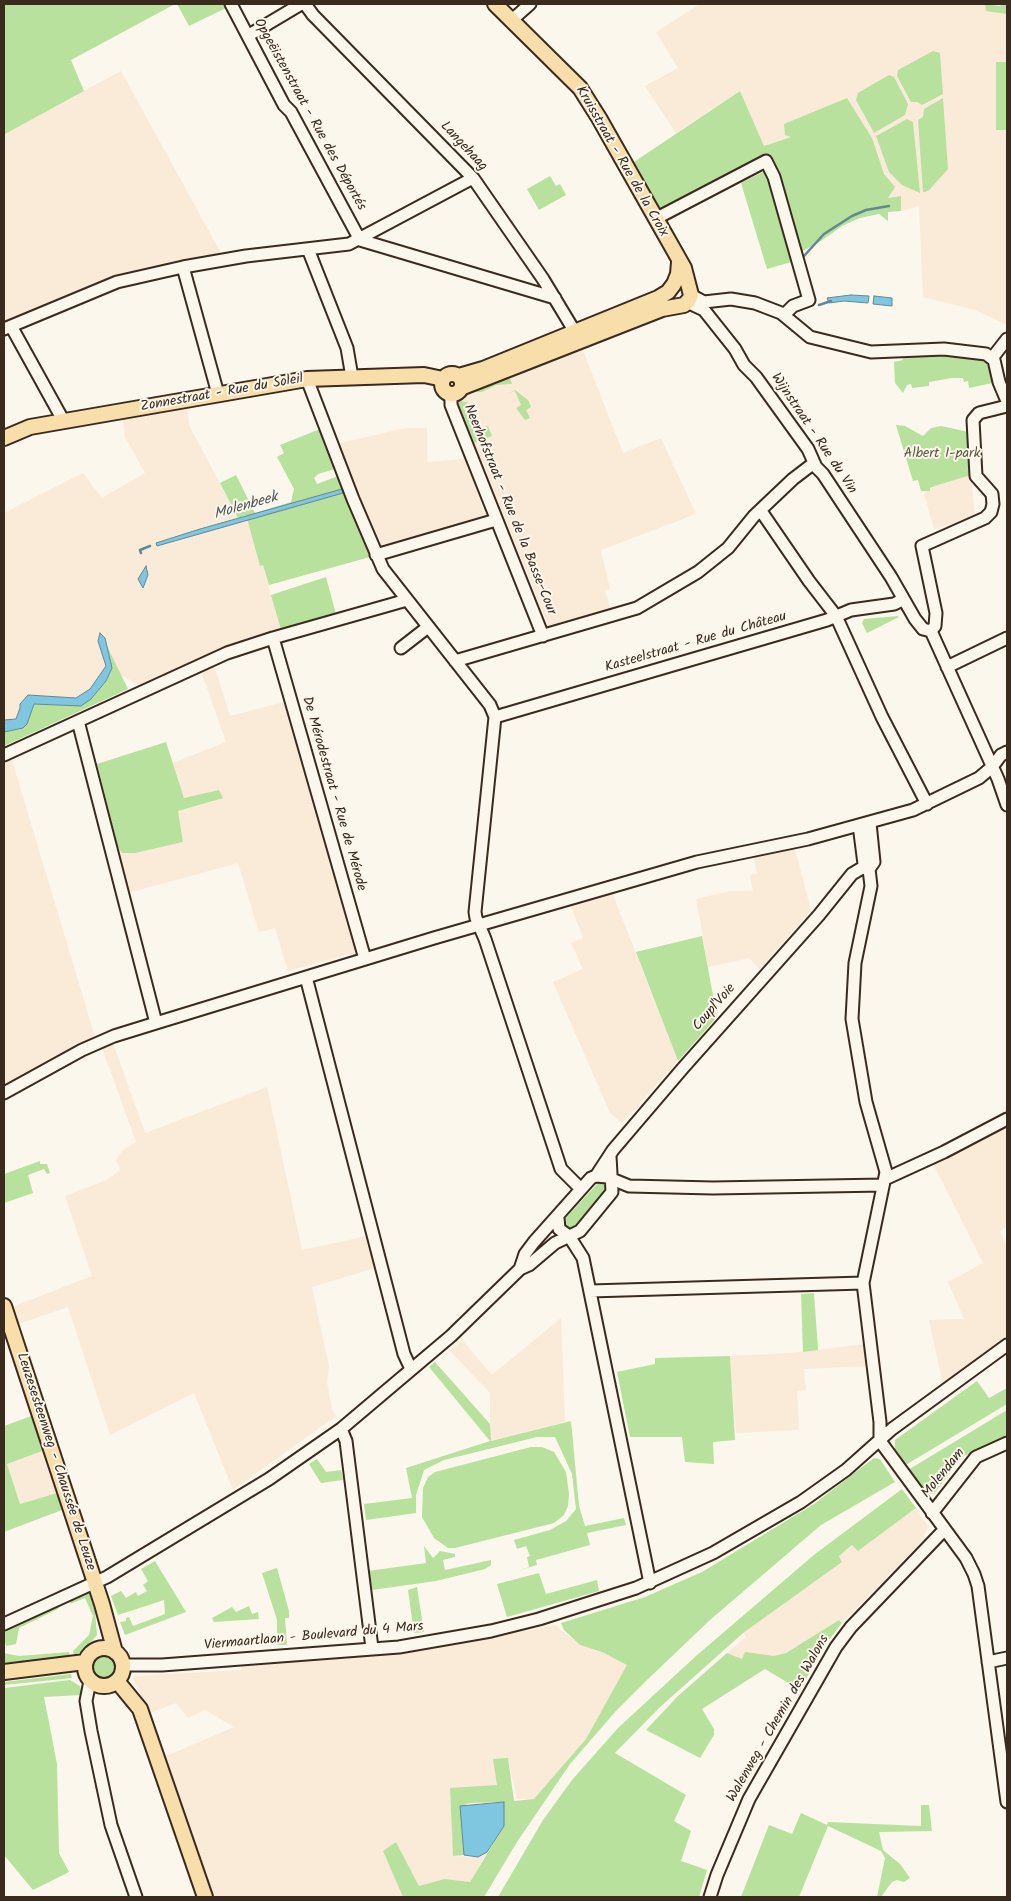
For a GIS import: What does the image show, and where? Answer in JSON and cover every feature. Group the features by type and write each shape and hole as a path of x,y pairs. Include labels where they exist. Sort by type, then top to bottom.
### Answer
{"main road":[{"name":"Kruisstraat - Rue de la Croix","path":"495,4 580,88 686,272 686,298"},
{"path":"679,262 678,274 671,288 669,298 686,298"},
{"path":"578,336 671,288 684,284 686,298"},
{"path":"457,386 578,336 686,298"},
{"name":"Zonnestraat - Rue du Soleil","path":"4,438 30,427 63,420 307,379 424,375 443,379 452,374 457,386"},
{"name":"Leuzesesteenweg - Chaussée de Leuze","path":"4,1306 95,1582 115,1652"},
{"name":"Leuzesesteenweg - Chaussée de Leuze","path":"99,1648 105,1636 106,1617"},
{"path":"99,1648 107,1648 115,1652 123,1665 122,1673 117,1681 105,1686 97,1685 87,1671 90,1654 99,1648"},
{"path":"4,1672 87,1671"},
{"path":"4,1680 87,1671"},
{"path":"117,1681 140,1709 205,1897"}],"street":[{"name":"Opgeëistenstraat - Rue des Déportés","path":"232,4 284,105 291,112 360,240"},
{"path":"249,35 303,4"},
{"name":"Langehaag","path":"303,4 473,178 555,298 578,336"},
{"path":"512,20 530,4"},
{"path":"655,219 766,161 774,177 809,300 790,308 784,315"},
{"path":"63,420 7,327 117,282 183,267 253,255 350,244 473,178"},
{"path":"360,240 555,298"},
{"path":"308,249 347,348 352,377"},
{"path":"183,267 218,394"},
{"path":"686,298 704,302 747,300 784,315 799,329 814,338 871,352 952,349 981,352 993,357"},
{"name":"Wijnstraat - Rue du Vin","path":"686,298 704,310 713,320 744,365 756,377 808,449 814,463 922,627 931,631"},
{"path":"993,357 1007,339"},
{"path":"993,357 999,382 1007,401"},
{"path":"307,379 383,569 490,706 496,717 475,912 561,1170 581,1190"},
{"name":"Neerhofstraat - Rue de la Basse-Cour","path":"457,386 450,405 543,636"},
{"path":"1007,406 979,413 973,418 976,474 978,480 992,494 993,507 985,518 922,546 936,613 936,626 931,631 1007,805"},
{"path":"455,662 637,608 705,566 728,548 793,479 814,463"},
{"path":"761,511 809,581 836,616 882,717 927,804"},
{"path":"376,555 496,520"},
{"name":"Kasteelstraat - Rue du Château","path":"496,717 861,608 894,604 900,601 902,596"},
{"path":"4,755 227,653 407,600"},
{"path":"401,648 428,627"},
{"name":"De Mérodestraat - Rue de Mérode","path":"273,638 365,959"},
{"path":"947,667 1007,638"},
{"path":"78,721 156,1023"},
{"path":"4,1092 82,1050 114,1036 365,959 697,862 808,839 865,824 927,804 973,782 992,768 1001,755 1007,752"},
{"path":"865,824 874,862 870,873 871,893 854,976 852,1019 860,1077 886,1168 863,1283 880,1422 880,1441 974,1574 978,1586 1007,1802"},
{"name":"Coupl'Voie","path":"520,1269 525,1254 549,1224 558,1218 581,1190 596,1176 610,1156 689,1060 847,883 870,873"},
{"path":"306,977 404,1354 410,1369"},
{"path":"596,1176 607,1177 611,1181 629,1186 704,1188 884,1182 1007,1119"},
{"path":"4,1624 95,1582 269,1479 341,1429 451,1336 520,1269 529,1265 555,1243 577,1234 583,1228 610,1195 610,1156"},
{"path":"558,1218 559,1230 569,1236 582,1258"},
{"path":"583,1228 582,1258 650,1582"},
{"path":"590,1291 863,1283"},
{"name":"Viermaartlaan - Boulevard du 4 Mars","path":"123,1665 162,1665 399,1647 491,1630 587,1604 650,1582 713,1553 768,1522 822,1487 880,1441 892,1429 1007,1345"},
{"path":"341,1429 346,1441 372,1648"},
{"name":"Molendam","path":"929,1509 976,1457 1007,1443"},
{"name":"Walenweg - Chemin des Walons","path":"710,1897 717,1875 752,1791 836,1647 851,1627 944,1530"},
{"path":"988,1662 1007,1658"},
{"path":"87,1671 86,1701 111,1825 136,1897"}],"shaded area":[{"path":"700,4 1007,4 1007,325 975,310 923,297 919,206 901,211 900,196 865,202 795,137 782,139 764,147 740,91 676,133 645,86 678,68 656,32"},
{"path":"121,71 222,255 128,273 4,324 4,131 6,133"},
{"path":"582,348 623,453 661,438 696,514 601,550 610,589 605,591 612,612 551,628 548,625 457,401 470,392"},
{"path":"187,408 189,425 238,518 246,515 260,566 263,565 281,630 234,643 139,685 106,667 98,680 82,696 76,698 28,695 16,719 4,722 4,513 83,473 102,498 145,473 125,437 123,419"},
{"path":"406,428 427,428 427,462 466,459 486,519 380,550 336,444"},
{"path":"971,475 975,518 934,529 924,493 938,485"},
{"path":"214,665 230,716 288,701 360,951 288,971 275,928 259,932 238,863 128,893 118,847 122,853 183,842 178,811 219,791 184,798 173,763 226,742 201,671"},
{"path":"11,757 95,1037 4,1086 4,760"},
{"path":"794,846 811,910 760,969 749,958 708,967 696,899 730,891 753,891 750,875 757,874 753,855"},
{"path":"612,892 678,1061 622,1123 610,1113 553,982 583,969 571,943 583,938 570,904"},
{"path":"113,1043 145,1133 267,1087 302,1250 367,1236 375,1268 312,1287 329,1366 327,1382 332,1410 336,1416 233,1490 194,1393 110,1435 68,1307 18,1324 12,1307 92,1276 65,1196 107,1180 120,1170 116,1160 122,1151 136,1142 102,1048"},
{"path":"1007,1121 1007,1227 1000,1231 1007,1246 1007,1340 943,1385 929,1320 964,1319 948,1282 983,1263 931,1160"},
{"path":"561,1318 565,1422 490,1441 490,1393 450,1351 462,1340 492,1375"},
{"path":"866,1344 868,1366 804,1369 806,1390 797,1391 799,1430 736,1433 730,1356 790,1353"},
{"path":"45,1450 57,1493 20,1504 7,1464"},
{"path":"916,1508 928,1526 922,1541 842,1623 839,1620 786,1653 742,1659 727,1653 746,1637 743,1632 842,1562 839,1556 853,1545 858,1551"},
{"path":"555,1625 580,1645 602,1652 628,1665 586,1739 551,1784 534,1799 517,1799 508,1758 497,1785 450,1789 453,1856 478,1857 487,1852 470,1882 445,1879 428,1897 425,1897 396,1842 383,1851 403,1897 213,1897 166,1756 234,1727 205,1710 188,1718 176,1703 150,1713 133,1680 134,1676 241,1670 241,1663 250,1663 251,1666 353,1657 482,1640"}],"green space":[{"path":"4,4 175,4 71,60 84,91 5,134"},
{"path":"177,4 224,4 226,8 189,26"},
{"path":"985,4 999,6 1007,4 1007,14 986,11"},
{"path":"933,51 940,53 943,94 922,105 917,102 911,102 897,76 898,70"},
{"path":"996,62 1007,62 1007,130 996,130"},
{"path":"889,75 894,77 908,104 905,115 874,133 856,100 858,93"},
{"path":"740,91 764,146 791,137 785,135 784,124 847,98 872,138 884,174 895,187 888,198 901,196 901,211 888,212 888,221 879,214 860,218 842,226 821,241 799,253 772,165 771,156 659,211 631,164"},
{"path":"943,98 948,169 929,190 923,192 918,120 923,117 924,109"},
{"path":"907,119 913,122 920,193 902,185 889,172 876,136"},
{"path":"765,171 771,177 795,261 767,269 741,183"},
{"path":"550,176 556,186 560,184 566,195 539,210 527,189"},
{"path":"572,352 572,354 524,373 524,371"},
{"path":"945,354 981,357 988,361 992,383 969,388 968,381 964,382 963,378 952,378 929,382 929,386 912,388 911,384 907,385 903,393 895,383 894,362 903,360 902,355"},
{"path":"509,376 512,384 496,385 482,392 468,392"},
{"path":"515,390 528,400 531,407 526,410 530,418 525,420 516,408 521,405 515,391 509,393"},
{"path":"459,401 468,402 464,407 471,425 477,423 479,429 488,426 492,436 474,443 458,404"},
{"name":"Albert I-park","path":"896,425 905,426 923,436 931,428 941,426 969,432 971,475 930,488 930,491 921,491 918,480 913,481"},
{"path":"320,429 335,469 318,474 314,478 317,484 338,476 370,557 269,585 263,565 260,566 246,515 238,518 220,483 236,475 255,513 291,502 294,489 277,457 284,453 280,445"},
{"path":"326,577 336,614 281,630 271,595"},
{"path":"898,616 867,633 862,623 864,619"},
{"path":"106,644 128,689 4,746 4,732 23,728 27,724 33,704 81,706 91,699 106,681 111,671"},
{"path":"166,742 184,798 219,790 223,798 178,811 183,842 135,853 122,853 118,847 97,764"},
{"path":"702,936 717,1017 678,1061 636,952"},
{"path":"40,1161 40,1164 47,1164 50,1173 47,1174 44,1169 28,1175 33,1193 4,1203 4,1174"},
{"path":"599,1182 604,1184 605,1189 573,1228 568,1229 565,1226 564,1220"},
{"path":"814,1293 818,1350 803,1352 801,1294"},
{"path":"730,1356 735,1440 713,1442 714,1464 685,1462 682,1437 630,1437 617,1372 655,1364 655,1358"},
{"path":"435,1362 490,1424 491,1441 571,1421 579,1506 585,1526 624,1518 626,1525 587,1533 590,1545 536,1560 537,1565 517,1571 529,1567 527,1557 530,1556 526,1546 517,1549 514,1540 550,1530 566,1521 576,1509 572,1474 555,1437 537,1437 444,1460 424,1470 416,1495 416,1513 366,1520 364,1504 412,1498 406,1468 490,1441 429,1367"},
{"path":"977,1381 989,1398 1007,1388 1007,1404 904,1466 895,1452 895,1440"},
{"path":"1007,1410 1007,1436 962,1457 934,1494 927,1494 908,1470"},
{"path":"34,1415 45,1450 7,1464 20,1504 57,1493 62,1510 4,1532 4,1426"},
{"path":"531,1447 542,1447 554,1452 566,1472 569,1494 568,1506 564,1515 554,1523 455,1548 448,1548 434,1538 422,1517 423,1488 428,1477 435,1472"},
{"path":"874,1458 880,1459 895,1482 821,1525 710,1620 615,1712 570,1764 517,1842 484,1897 403,1897 383,1851 396,1842 419,1886 445,1879 470,1882 504,1826 504,1802 470,1803 461,1806 464,1855 453,1856 450,1788 497,1785 493,1759 508,1758 514,1801 534,1799 586,1739 627,1665 602,1652 580,1645 564,1630 561,1623 645,1597 702,1572 814,1504"},
{"path":"317,1459 326,1472 341,1470 343,1480 321,1483 309,1464"},
{"path":"902,1489 916,1508 858,1551 852,1545 839,1556 842,1562 743,1633 659,1708 615,1753 686,1795 674,1821 691,1831 681,1861 707,1870 699,1897 498,1897 543,1820 572,1780 618,1728 696,1656 815,1554"},
{"path":"424,1546 433,1558 440,1551 455,1554 455,1557 443,1560 445,1570 491,1560 491,1565 485,1569 436,1581 372,1590 368,1571 426,1563"},
{"path":"155,1561 186,1612 125,1635 120,1622 126,1621 126,1618 129,1617 133,1626 165,1614 164,1600 118,1615 111,1596 121,1591 126,1598 136,1592 138,1596 147,1591 143,1585 148,1581 141,1569"},
{"path":"277,1568 289,1611 289,1618 285,1618 287,1645 277,1645 277,1620 262,1573"},
{"path":"539,1573 546,1594 597,1580 599,1591 507,1617 497,1584"},
{"path":"417,1587 424,1632 414,1633 408,1590"},
{"path":"86,1591 90,1593 95,1611 97,1635 83,1651 74,1655 73,1651 89,1635 93,1616 85,1598 70,1604 72,1596"},
{"path":"63,1600 58,1609 19,1628 16,1644 7,1646 4,1643 4,1627"},
{"path":"249,1606 252,1614 258,1612 259,1619 214,1622 212,1618 232,1607 236,1612"},
{"path":"839,1620 842,1623 824,1646 800,1690 765,1669 702,1709 714,1729 714,1735 700,1758 646,1730 678,1696 727,1653 742,1659 745,1652 774,1656 786,1653"},
{"path":"69,1652 70,1656 4,1663 4,1653 19,1656"},
{"path":"103,1656 108,1657 114,1663 114,1673 108,1679 103,1680 98,1679 92,1673 91,1668 92,1663 98,1657"},
{"path":"71,1674 72,1678 4,1685 4,1682"},
{"path":"70,1680 80,1686 82,1695 44,1697 57,1764 59,1853 69,1872 33,1890 4,1855 4,1688"},
{"path":"921,1805 929,1805 932,1831 879,1832 883,1850 900,1864 910,1878 904,1882 897,1880 892,1882 881,1897 877,1897 885,1858 881,1851 828,1826 799,1897 741,1897 769,1825 792,1834 801,1813 827,1825 828,1822 921,1826"}],"water":[{"path":"851,295 869,296 868,303 844,301 829,303 827,298"},
{"path":"874,296 892,298 892,306 873,304"},
{"path":"342,489 343,493 157,546 156,543 200,529"},
{"path":"146,566 148,575 143,588 138,579"},
{"path":"100,633 105,638 112,668 106,681 91,699 81,706 34,704 27,724 23,728 4,732 4,720 16,719 20,704 28,695 76,698 90,689 106,666 98,641"},
{"path":"504,1802 504,1826 487,1852 478,1857 464,1855 460,1806"}],"waterway":[{"path":"804,256 824,234 852,216 866,210 889,206"},
{"name":"Molenbeek","path":"819,305 831,301"},
{"name":"Molenbeek","path":"141,553 140,550 150,546"}]}
